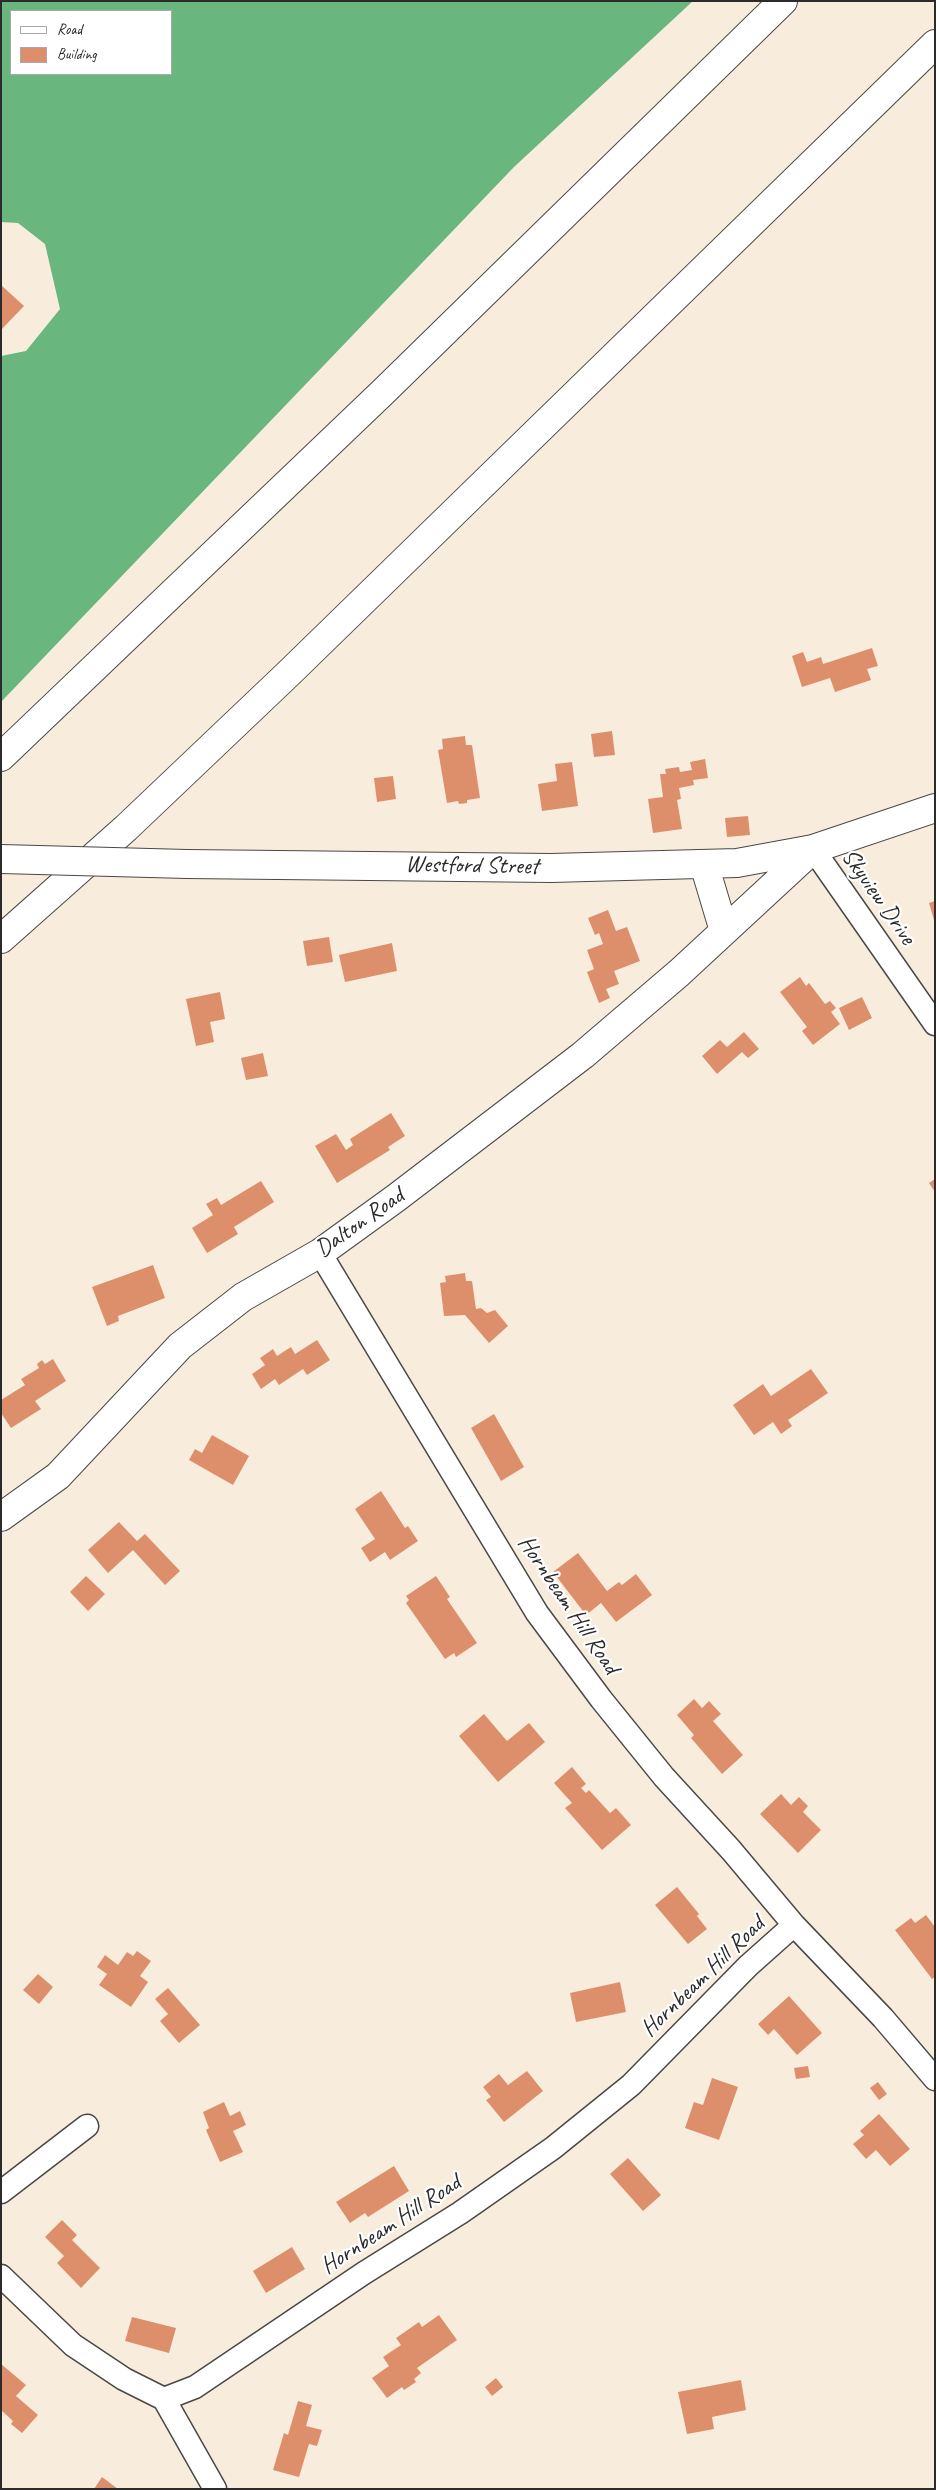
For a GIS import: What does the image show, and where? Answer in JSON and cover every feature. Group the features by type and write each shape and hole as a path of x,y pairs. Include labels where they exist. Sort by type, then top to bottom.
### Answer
{"main road":[{"path":"1,757 383,392 783,1"},
{"path":"1,939 126,828 288,674 935,44"},
{"name":"Westford Street","path":"1,859 187,864 551,868 737,863 813,849 935,808"},
{"name":"Dalton Road","path":"1,1517 58,1476 180,1346 243,1297 320,1252 486,1131 583,1055 679,973 813,849"},
{"path":"704,864 724,931"}],"street":[{"name":"Skyview Drive","path":"813,849 935,1024"},
{"name":"Hornbeam Hill Road","path":"164,2399 203,2382 364,2273 460,2212 553,2148 631,2085 748,1966 794,1926 731,1850 664,1777 601,1699 537,1613 320,1252"},
{"path":"794,1926 883,2018 935,2079"},
{"path":"1,2192 87,2126"},
{"path":"1,2276 73,2345 124,2379 164,2399 215,2489"}],"green space":[{"path":"1,1 693,1 514,167 1,702 1,356 26,351 60,309 45,244 18,223 1,222"}],"building":[{"path":"1,285 24,306 1,330"},
{"path":"872,648 878,666 867,669 871,680 835,692 830,678 802,687 792,656 803,652 807,662 821,657 823,664"},
{"path":"612,731 615,755 594,757 591,734"},
{"path":"465,736 466,745 472,745 480,798 467,800 467,803 459,804 458,801 447,803 438,750 443,749 442,739"},
{"path":"705,759 708,778 693,780 694,785 679,788 681,799 677,800 682,829 653,833 648,799 663,797 660,774 666,774 665,769 679,767 680,772 692,770 690,762"},
{"path":"572,762 578,806 542,811 538,784 557,781 555,764"},
{"path":"393,776 396,799 377,802 374,778"},
{"path":"748,816 750,835 727,837 725,818"},
{"path":"935,901 935,920 934,920 929,903"},
{"path":"608,910 616,931 627,927 640,961 614,971 619,984 606,989 610,998 599,1003 587,972 594,969 587,950 603,944 599,933 595,935 588,918"},
{"path":"329,937 333,962 307,966 303,941"},
{"path":"392,943 397,971 345,982 339,955"},
{"path":"800,977 806,986 809,983 825,1004 830,1001 836,1008 831,1012 840,1024 813,1045 802,1031 807,1027 780,992"},
{"path":"220,992 225,1019 210,1022 214,1042 196,1046 186,999"},
{"path":"862,997 872,1018 849,1030 839,1008"},
{"path":"744,1032 759,1049 748,1058 742,1052 717,1074 702,1056 720,1040 727,1047"},
{"path":"263,1053 268,1076 246,1080 241,1058"},
{"path":"391,1113 405,1136 388,1147 390,1150 337,1183 315,1146 336,1134 346,1150 353,1145 350,1139"},
{"path":"935,1179 935,1192 929,1183"},
{"path":"261,1181 274,1202 234,1227 238,1234 207,1253 192,1228 213,1215 206,1204 217,1198 221,1205"},
{"path":"153,1265 165,1298 118,1316 119,1321 107,1326 92,1287"},
{"path":"465,1273 466,1281 472,1281 476,1309 481,1308 487,1313 495,1310 508,1326 489,1343 465,1315 444,1316 440,1283 446,1282 445,1276"},
{"path":"317,1340 330,1360 307,1375 303,1369 279,1385 275,1379 261,1389 252,1374 265,1365 260,1358 273,1349 277,1356 291,1347 295,1354"},
{"path":"53,1359 66,1381 35,1401 41,1409 11,1428 1,1413 1,1400 25,1385 21,1379 39,1368 37,1364 42,1360 45,1364"},
{"path":"811,1369 828,1393 788,1420 792,1426 781,1434 773,1422 754,1435 733,1405 763,1384 771,1396"},
{"path":"494,1414 524,1467 501,1481 471,1428"},
{"path":"212,1435 249,1456 233,1485 189,1460 195,1449 202,1453"},
{"path":"381,1491 405,1528 408,1526 418,1541 390,1560 385,1552 370,1562 361,1548 375,1539 355,1509"},
{"path":"119,1522 137,1541 145,1534 180,1571 165,1585 133,1550 108,1573 88,1550"},
{"path":"578,1553 607,1591 619,1582 622,1585 636,1574 652,1595 616,1622 601,1603 586,1615 553,1572"},
{"path":"86,1576 105,1594 88,1611 70,1592"},
{"path":"436,1576 450,1597 447,1599 477,1643 456,1657 454,1653 445,1659 406,1603 409,1600 406,1596"},
{"path":"694,1699 702,1708 709,1701 721,1714 713,1721 743,1755 722,1774 691,1738 694,1735 677,1715"},
{"path":"484,1714 507,1741 529,1723 545,1742 498,1782 459,1736"},
{"path":"572,1767 586,1784 581,1788 586,1793 589,1790 610,1813 616,1808 631,1825 602,1850 565,1808 572,1803 554,1783"},
{"path":"781,1794 791,1805 799,1797 808,1806 803,1812 821,1830 798,1853 760,1814"},
{"path":"677,1887 699,1914 697,1916 707,1929 688,1944 655,1905"},
{"path":"926,1915 935,1927 935,1977 932,1979 895,1930 911,1918 915,1923"},
{"path":"137,1951 151,1961 140,1976 148,1982 131,2007 99,1985 107,1974 97,1967 105,1955 118,1965 127,1952 133,1956"},
{"path":"38,1974 53,1987 39,2004 23,1990"},
{"path":"620,1982 626,2012 576,2022 570,1993"},
{"path":"168,1988 200,2025 179,2043 160,2021 168,2014 155,1999"},
{"path":"789,1996 822,2033 797,2055 774,2029 768,2035 758,2024"},
{"path":"808,2066 810,2077 796,2079 794,2068"},
{"path":"527,2071 543,2091 504,2122 486,2100 491,2097 483,2087 499,2074 508,2085"},
{"path":"712,2078 738,2087 719,2140 685,2128 694,2102 703,2105"},
{"path":"878,2082 887,2094 879,2100 870,2088"},
{"path":"224,2102 230,2116 240,2111 246,2125 233,2131 243,2152 220,2162 206,2130 209,2128 203,2112"},
{"path":"879,2114 910,2149 890,2166 876,2150 866,2159 853,2144 864,2135 860,2131"},
{"path":"628,2158 661,2195 643,2211 610,2174"},
{"path":"394,2166 409,2191 368,2217 365,2213 350,2223 336,2202"},
{"path":"62,2220 77,2235 72,2240 100,2268 81,2288 57,2263 64,2256 45,2237"},
{"path":"292,2247 305,2269 266,2293 253,2271"},
{"path":"439,2315 457,2340 417,2368 421,2373 414,2379 416,2382 404,2390 402,2387 387,2398 372,2378 389,2366 383,2357 401,2345 396,2338 419,2322 422,2327"},
{"path":"132,2317 176,2328 169,2353 125,2341"},
{"path":"1,2364 26,2385 16,2396 38,2415 22,2433 11,2424 13,2421 1,2410"},
{"path":"496,2378 503,2387 492,2396 485,2387"},
{"path":"741,2380 746,2410 712,2417 714,2429 687,2434 678,2392"},
{"path":"298,2401 312,2405 306,2426 322,2430 317,2446 309,2444 299,2477 273,2470 284,2433 288,2435"},
{"path":"102,2477 118,2489 94,2489"}]}
